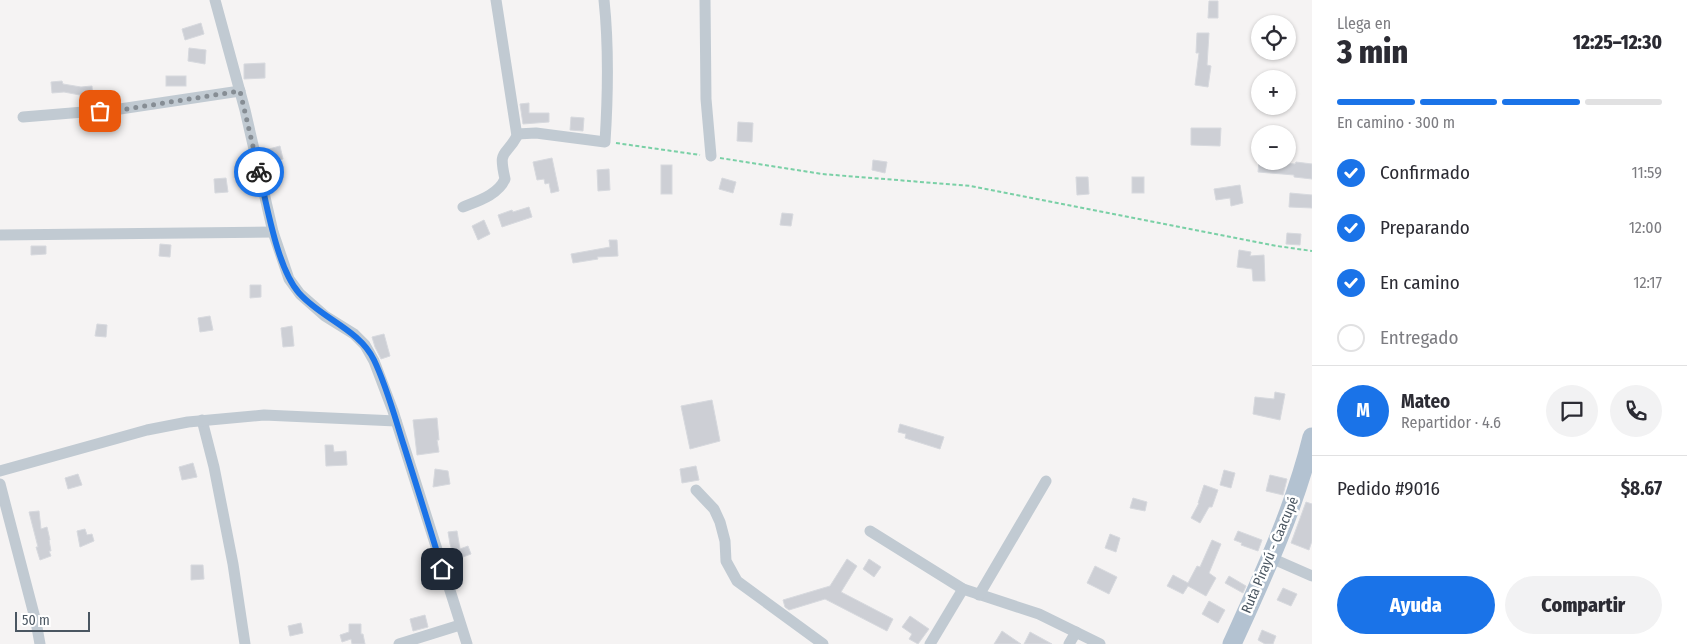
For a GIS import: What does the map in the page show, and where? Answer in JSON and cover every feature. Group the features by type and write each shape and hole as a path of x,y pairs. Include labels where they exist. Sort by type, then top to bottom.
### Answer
{"main road":[{"name":"Ruta Pirayú - Caacupé","path":"1232,644 1292,504 1304,469 1312,436"}],"street":[{"path":"215,0 240,91 273,232 289,279 300,294 325,316 354,334 365,346 374,361 396,421 467,644"},
{"path":"463,208 492,194 500,186 505,178 501,160 517,134 496,0"},
{"path":"517,134 536,133 605,142 607,30 604,0"},
{"path":"705,0 706,99 710,156"},
{"path":"23,117 120,110 240,91"},
{"path":"0,235 273,232"},
{"path":"0,471 147,430 202,420 264,415 396,421"},
{"path":"202,420 214,467 234,572 245,644"},
{"path":"979,595 1046,481"},
{"path":"0,484 40,644"},
{"path":"696,490 714,509 720,522 725,541 726,562 737,582 823,644"},
{"path":"870,531 963,589 1039,614 1100,644"},
{"path":"1270,558 1312,576"},
{"path":"930,644 963,589"},
{"path":"399,644 460,625"},
{"path":"1069,644 1076,632"}],"path":[{"path":"605,142 822,174 971,186 1277,246 1312,251"}],"building":[{"path":"1209,1 1218,1 1218,18 1208,18"},
{"path":"201,23 204,34 185,40 182,29"},
{"path":"1197,33 1209,33 1207,65 1211,66 1208,87 1195,85 1199,53 1196,53"},
{"path":"189,48 206,50 205,64 188,61"},
{"path":"265,63 265,78 244,79 244,64"},
{"path":"166,76 186,76 186,86 166,86"},
{"path":"62,81 63,84 81,87 92,86 93,101 81,102 80,95 64,92 52,93 51,82"},
{"path":"529,103 529,113 549,113 549,122 523,124 520,104"},
{"path":"571,117 584,118 583,131 570,130"},
{"path":"738,122 753,123 752,142 737,141"},
{"path":"1191,128 1221,128 1220,146 1191,145"},
{"path":"280,146 283,159 269,163 265,150"},
{"path":"552,158 559,191 551,193 549,183 545,184 544,179 537,180 533,162"},
{"path":"873,160 887,162 885,173 872,170"},
{"path":"1296,162 1312,164 1312,179 1294,177 1294,175 1258,172 1258,170 1296,170"},
{"path":"661,165 672,165 672,194 661,194"},
{"path":"609,169 610,190 598,191 597,170"},
{"path":"1076,177 1088,177 1089,194 1077,195"},
{"path":"1132,177 1144,177 1144,193 1132,193"},
{"path":"226,178 228,192 215,193 214,179"},
{"path":"722,178 736,182 733,193 719,189"},
{"path":"1240,185 1243,203 1231,206 1230,198 1216,200 1214,189"},
{"path":"1290,193 1312,195 1312,208 1289,207"},
{"path":"529,207 532,217 502,227 498,215"},
{"path":"782,213 793,214 791,226 780,225"},
{"path":"484,220 490,234 478,240 472,226"},
{"path":"1287,233 1301,234 1300,245 1286,244"},
{"path":"609,240 617,240 618,256 597,257 598,259 573,263 571,254 610,247"},
{"path":"160,244 171,245 170,257 159,256"},
{"path":"31,246 46,246 46,254 31,255"},
{"path":"1239,250 1251,252 1250,256 1264,255 1265,281 1253,281 1252,269 1237,267"},
{"path":"250,285 261,285 261,297 250,298"},
{"path":"210,316 213,330 200,332 198,318"},
{"path":"97,324 107,325 106,337 95,336"},
{"path":"292,326 294,346 283,347 281,328"},
{"path":"384,334 390,356 381,359 372,337"},
{"path":"1275,392 1285,394 1280,420 1253,414 1255,397 1274,399"},
{"path":"712,400 720,441 690,449 681,406"},
{"path":"437,418 439,452 417,455 413,420"},
{"path":"900,424 944,437 940,449 905,438 906,434 898,432"},
{"path":"325,445 333,445 334,452 346,451 347,465 326,466"},
{"path":"193,463 197,477 182,480 179,467"},
{"path":"696,466 699,480 682,483 680,469"},
{"path":"435,469 448,471 450,484 433,487"},
{"path":"1224,470 1235,473 1231,488 1220,485"},
{"path":"78,474 82,485 68,489 65,478"},
{"path":"1270,475 1287,479 1283,495 1266,491"},
{"path":"1204,485 1218,490 1212,507 1209,507 1200,523 1191,518 1199,503"},
{"path":"1133,498 1147,502 1145,511 1130,508"},
{"path":"1306,502 1312,504 1312,541 1309,550 1291,543"},
{"path":"39,511 41,529 47,527 51,551 49,551 51,556 40,560 29,512"},
{"path":"85,529 87,535 92,534 94,541 80,547 77,531"},
{"path":"457,531 460,549 468,546 471,554 455,560 448,532"},
{"path":"1238,531 1262,540 1258,551 1241,545 1242,543 1234,540"},
{"path":"1110,534 1120,538 1116,552 1105,548"},
{"path":"1212,540 1221,544 1209,573 1216,578 1206,596 1188,586 1183,594 1167,586 1173,575 1188,583 1197,566 1200,567"},
{"path":"847,559 857,566 841,592 893,619 887,631 825,599 789,610 785,607 783,600 830,586"},
{"path":"869,559 881,567 874,577 863,569"},
{"path":"191,565 203,565 204,579 191,580"},
{"path":"1095,566 1117,577 1109,594 1087,583"},
{"path":"1229,576 1246,586 1243,593 1225,583"},
{"path":"1283,588 1297,594 1291,606 1277,600"},
{"path":"1209,601 1225,610 1218,623 1202,614"},
{"path":"425,615 428,627 413,631 410,619"},
{"path":"910,616 929,629 918,644 909,639 912,634 902,627"},
{"path":"301,623 303,633 290,636 288,626"},
{"path":"349,624 361,624 361,634 363,634 365,644 352,644 351,639 342,642 340,635 349,632"},
{"path":"1262,630 1276,636 1273,644 1265,644 1258,640"},
{"path":"1002,631 1021,644 994,644"},
{"path":"1030,632 1052,644 1024,644"}],"way so far":[{"path":"100,111 120,110 240,91 259,172"}],"route":[{"path":"259,172 273,232 289,279 300,294 325,316 354,334 365,346 374,361 393,411 442,569"}]}
